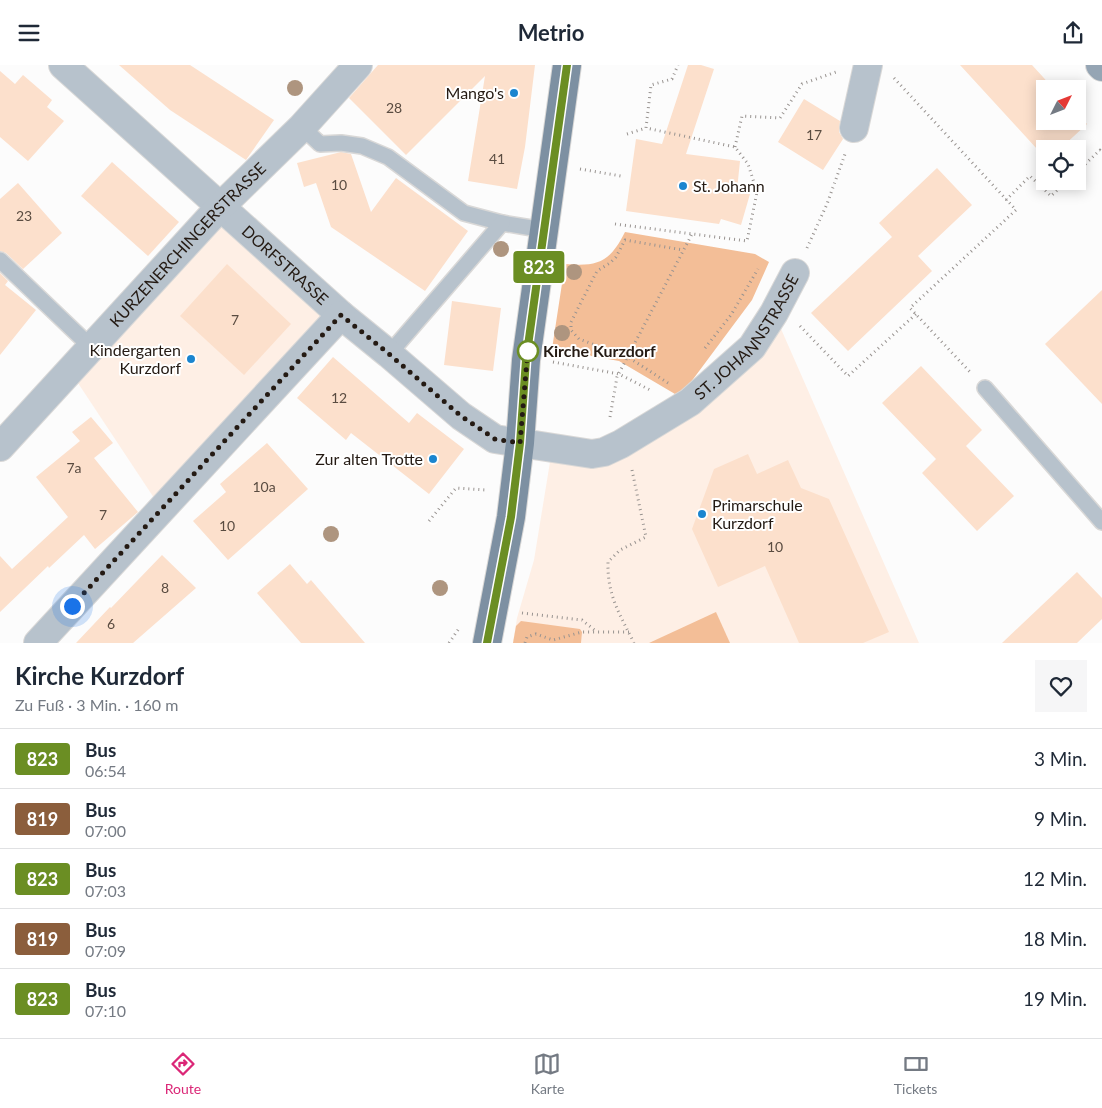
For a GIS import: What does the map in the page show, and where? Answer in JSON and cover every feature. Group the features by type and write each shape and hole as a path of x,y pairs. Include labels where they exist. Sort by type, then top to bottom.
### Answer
{"main road":[{"path":"487,643 511,517 520,443 526,360 567,65"}],"street":[{"name":"DORFSTRASSE","path":"63,65 341,315 461,416 495,439 520,443"},
{"name":"KURZENERCHINGERSTRASSE","path":"0,447 220,207 302,127 358,65"},
{"path":"854,128 873,76"},
{"name":"ST. JOHANNSTRASSE","path":"612,448 690,402 752,347 795,273"},
{"path":"38,643 341,315"},
{"path":"520,443 592,454 612,448"}],"lane":[{"path":"302,127 320,144 341,143 362,146 388,157 464,213 502,223 544,230"},
{"path":"389,354 502,223"},
{"path":"0,260 92,348"},
{"path":"985,388 1102,522"}],"path":[{"path":"646,128 651,85 672,79 678,65"},
{"path":"735,147 742,116 780,118 802,84 836,71 873,76 1006,200 1016,210 910,308 985,388"},
{"path":"615,224 747,241 758,192 748,164 735,147 646,128 627,134"},
{"name":"ST. JOHANNSTRASSE","path":"795,273 827,204 854,128"},
{"path":"1086,163 1100,150 1102,152"},
{"path":"580,169 622,176"},
{"path":"1006,200 1030,177 1036,182"},
{"path":"1044,190 1051,196 1057,190"},
{"path":"634,643 612,597 608,578 608,562 620,551 646,537 633,472 612,448 619,374 692,234"},
{"path":"674,388 628,357 579,339 571,330 571,322 597,271 616,257 626,240 683,249"},
{"path":"703,351 731,315 758,269"},
{"path":"779,303 848,375 916,314"},
{"path":"546,361 619,374 659,394"},
{"path":"429,521 456,488 488,491"},
{"path":"514,612 582,620 597,632"},
{"path":"525,643 527,637 536,634 553,640 582,633 629,632"}],"shaded area":[{"name":"Kindergarten Kurzdorf","path":"220,207 341,315 162,510 70,371"},
{"path":"625,232 755,254 769,262 752,300 685,390 675,394 619,361 552,349 565,264 586,264 602,260 614,250"},
{"name":"Primarschule Kurzdorf","path":"774,313 919,643 513,643 517,618 534,560 550,462 603,467 616,461"},
{"path":"716,612 730,643 649,643"},
{"path":"521,621 580,629 582,632 581,643 513,643 516,626"}],"building":[{"path":"119,65 190,65 274,120 246,160 170,110"},
{"path":"378,65 535,65 525,147 517,189 468,181 485,76 406,155 349,98"},
{"name":"St. Johann","path":"688,65 701,65 714,69 686,154 740,161 737,190 750,194 741,225 721,219 719,224 626,211 636,139 662,144"},
{"path":"960,65 1032,65 1046,80 1036,80 1036,130 1081,130 1070,140 1036,140 1036,148"},
{"path":"0,71 15,84 23,75 52,100 47,107 64,121 28,161 0,137"},
{"path":"804,99 840,121 839,132 843,139 823,170 778,142"},
{"path":"341,152 351,154 371,212 396,178 468,231 425,291 331,227 316,183 304,187 297,163"},
{"path":"112,162 179,222 148,256 81,196"},
{"path":"937,168 972,205 918,256 932,271 848,351 811,313 892,237 879,223"},
{"path":"18,183 62,233 23,269 6,253 0,251 0,199"},
{"path":"227,264 291,324 244,375 180,316"},
{"path":"0,273 8,281 5,285 36,310 0,355"},
{"path":"1102,290 1102,404 1045,344"},
{"path":"452,301 501,308 493,371 444,365"},
{"path":"333,357 409,423 417,413 464,449 429,494 351,433 346,440 297,398"},
{"path":"921,366 982,430 966,446 1014,496 977,531 922,473 936,459 882,403"},
{"path":"91,417 113,443 94,458 138,512 95,549 84,535 0,612 0,556 12,569 68,517 36,477 80,441 72,432"},
{"path":"267,443 308,489 228,560 193,521 226,492 220,484"},
{"path":"748,454 757,474 788,460 801,488 829,499 889,632 863,643 799,643 765,566 718,587 692,529 714,469"},
{"path":"162,555 196,588 133,643 76,643 110,607"},
{"path":"290,564 307,584 311,580 365,643 301,643 257,593"},
{"path":"1077,572 1102,598 1102,619 1077,643 1002,643"}],"bus line":[{"name":"823","path":"487,643 511,517 520,443 526,360 567,65"}],"place":[{"name":"Mango's","path":"514,93"},
{"name":"St. Johann","path":"683,186"},
{"name":"Kirche Kurzdorf","path":"528,351"},
{"name":"Kindergarten Kurzdorf","path":"191,359"},
{"name":"Zur alten Trotte","path":"433,459"},
{"name":"Primarschule Kurzdorf","path":"702,514"}],"route":[{"path":"72,606 341,315 461,416 495,439 520,443 528,348 528,351"}]}
